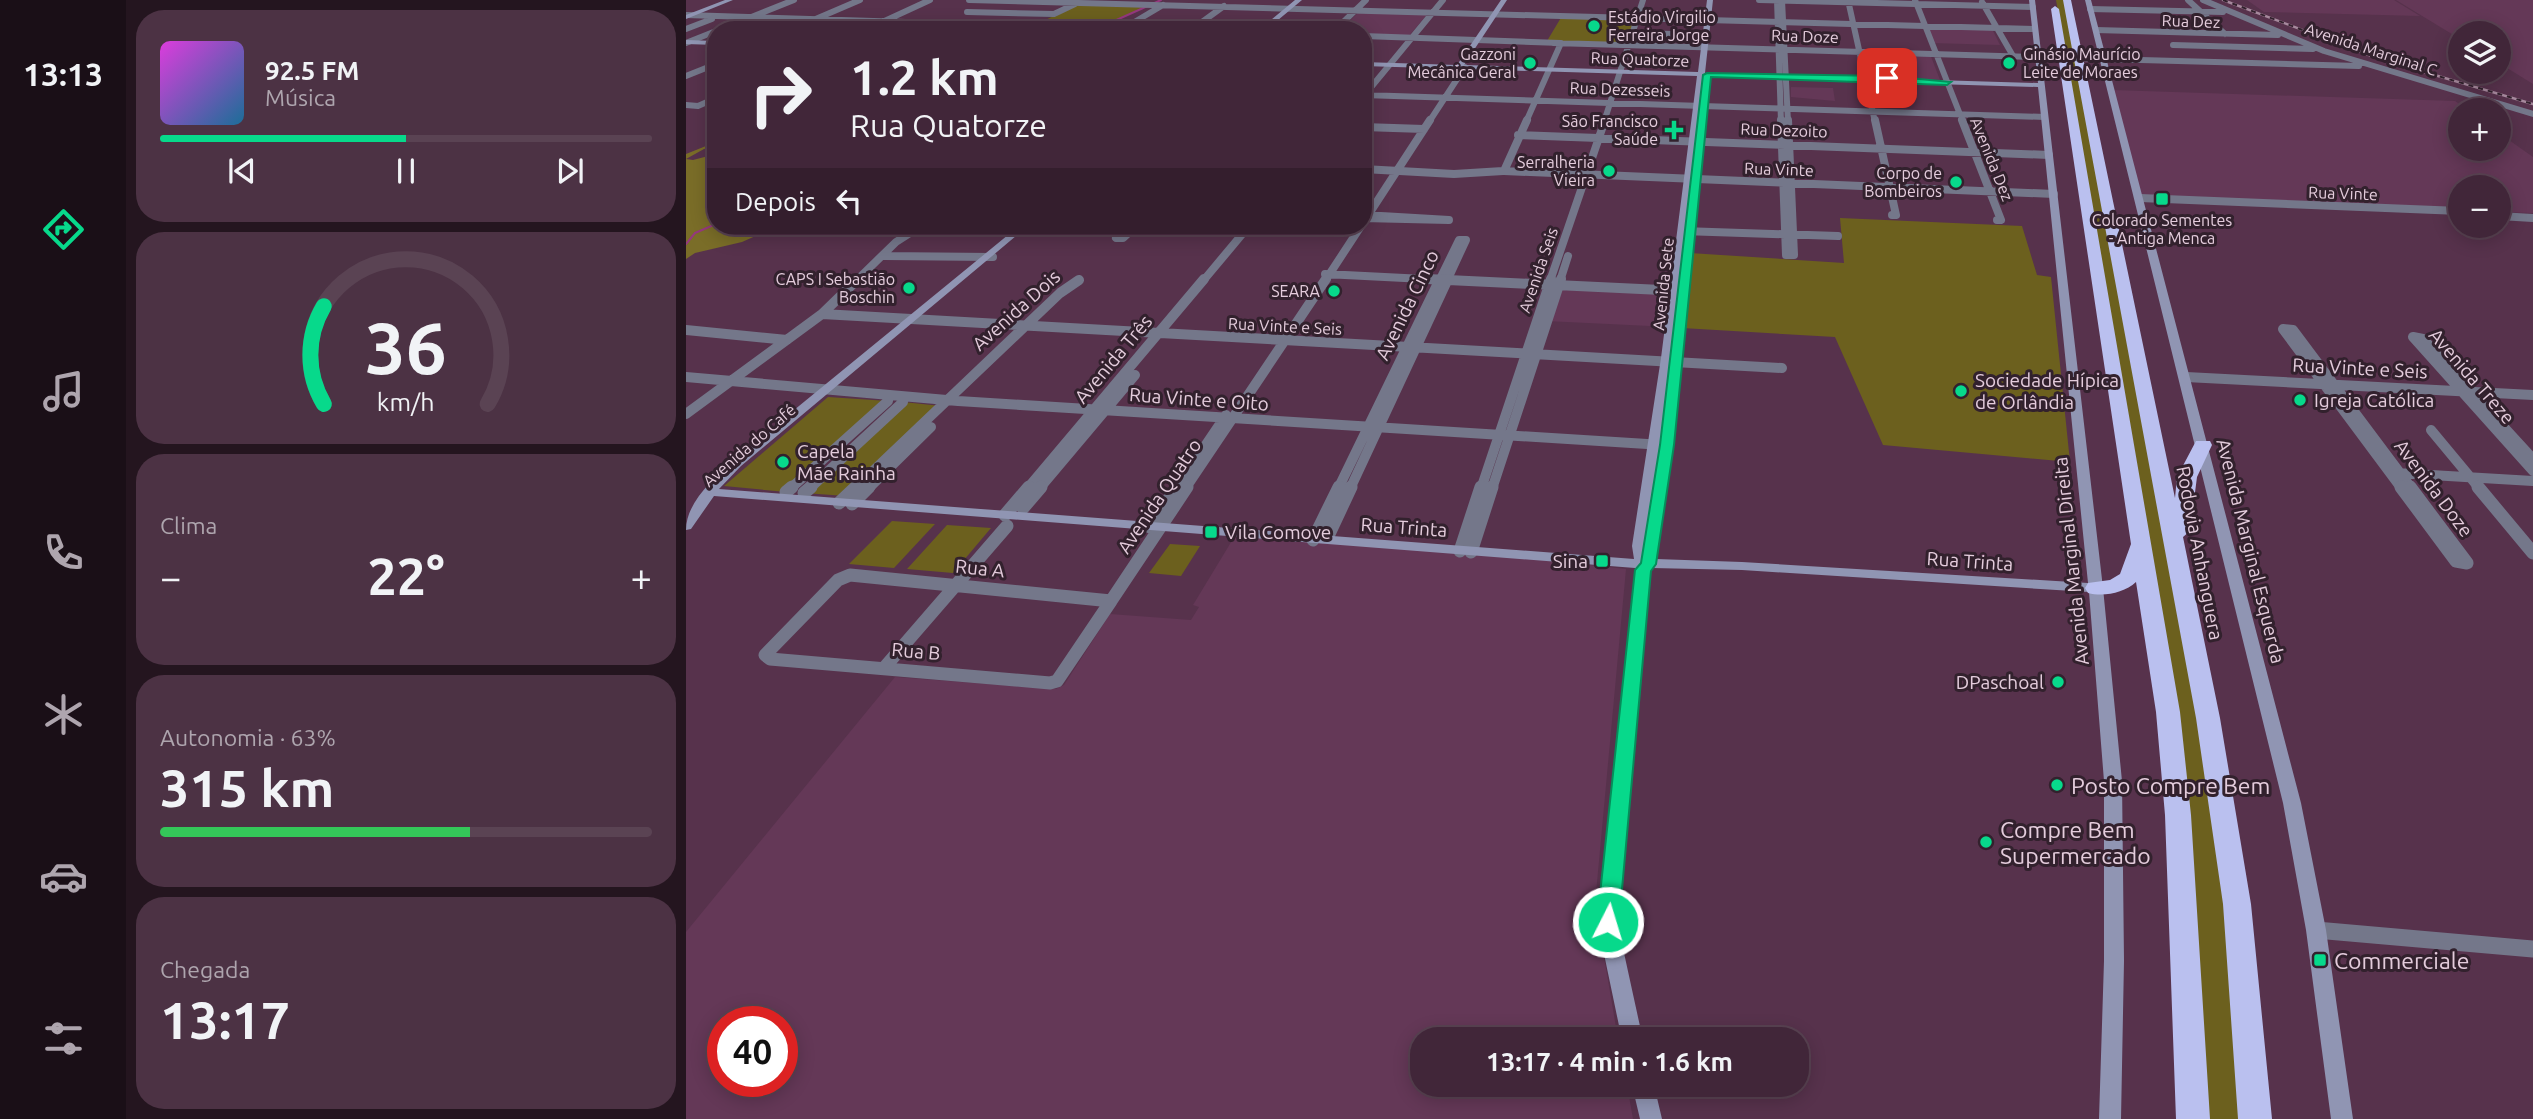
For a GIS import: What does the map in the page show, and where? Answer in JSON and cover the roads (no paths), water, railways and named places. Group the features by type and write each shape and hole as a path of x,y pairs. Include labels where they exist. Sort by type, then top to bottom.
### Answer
{"highway":[{"name":"Rodovia Anhanguera","path":"2067,0 2178,554 2208,718 2237,904 2255,1119"},
{"path":"2038,3 2140,525 2168,712 2178,815 2193,1119"},
{"path":"2178,554 2185,483 2203,445"},
{"path":"2096,588 2123,582 2134,572 2140,525"}],"main road":[{"path":"687,16 728,0"},
{"path":"1276,21 1301,0"},
{"name":"Avenida Quatro","path":"1463,66 1507,0"},
{"name":"Avenida Sete","path":"1630,1027 1608,922 1644,566 1672,360 1712,0"},
{"name":"Avenida Marginal Direita","path":"2038,3 2035,28 2096,588 2113,781 2114,961 2110,1119"},
{"name":"Avenida Marginal Esquerda","path":"2089,5 2292,803 2316,930 2342,1119"},
{"path":"689,42 707,43"},
{"name":"Rua Quatorze","path":"1372,63 2041,84"},
{"name":"Avenida do Café","path":"686,526 717,489 1014,235"},
{"name":"Avenida do Café","path":"989,257 1019,235"},
{"name":"Rua Trinta","path":"717,489 1012,515 1321,537 1644,566 1742,566 2096,588"},
{"name":"Rua Trinta","path":"717,489 804,493 849,500"},
{"path":"1646,1097 1651,1119"}],"street":[{"path":"743,21 796,0"},
{"path":"815,20 862,0"},
{"path":"881,21 924,0"},
{"path":"881,21 930,0"},
{"path":"969,0 1076,1"},
{"path":"951,21 993,0"},
{"path":"1021,0 2035,28"},
{"path":"1345,21 1369,0"},
{"path":"1372,84 1441,0"},
{"name":"Avenida Seis","path":"1466,552 1637,33 1643,0"},
{"name":"Avenida Seis","path":"1641,17 1649,0"},
{"path":"1759,0 2038,3"},
{"path":"1779,0 1790,255"},
{"path":"1811,0 1846,1"},
{"path":"2185,0 2252,62"},
{"name":"Avenida Marginal C","path":"2203,0 2324,50 2533,114"},
{"path":"1040,21 1076,1"},
{"path":"1846,1 1886,188"},
{"name":"Avenida Dez","path":"1913,2 1987,192"},
{"path":"1132,21 1155,3"},
{"path":"1980,3 2009,55"},
{"path":"1204,21 1230,4"},
{"path":"1209,21 1230,4"},
{"path":"2089,5 2227,11"},
{"path":"1348,21 1358,10"},
{"path":"969,12 1053,13"},
{"path":"687,16 847,21"},
{"path":"686,29 717,17"},
{"path":"744,21 751,18"},
{"name":"Rua Dez","path":"2096,29 2282,34"},
{"path":"1637,33 1673,34"},
{"path":"689,42 707,35"},
{"name":"Rua Doze","path":"1372,36 2369,65"},
{"path":"1503,171 1531,99 1558,42"},
{"path":"2173,45 2324,50"},
{"name":"Avenida Quatro","path":"1372,205 1463,66"},
{"name":"Rua Dezesseis","path":"1372,94 2045,116"},
{"path":"1372,128 1420,131"},
{"name":"Rua Dezoito","path":"1519,134 2049,153"},
{"path":"1372,168 1394,169"},
{"name":"Rua Vinte","path":"1394,169 1440,172 1503,171 2054,195"},
{"name":"Rua Vinte","path":"2140,200 2448,213"},
{"path":"2511,215 2533,216"},
{"path":"1372,218 1449,220"},
{"path":"1686,230 1790,234"},
{"path":"686,414 824,312 908,235"},
{"name":"Avenida Três","path":"1166,332 1242,235"},
{"name":"Avenida Três","path":"884,668 1249,235"},
{"name":"Avenida Quatro","path":"1327,272 1348,235"},
{"name":"Avenida Quatro","path":"1057,681 1112,601 1158,524 1352,235"},
{"path":"884,256 989,257"},
{"path":"1327,272 1679,288"},
{"name":"Avenida Cinco","path":"1321,537 1445,278"},
{"name":"Rua Vinte e Seis","path":"824,312 1782,366"},
{"name":"Avenida Dois","path":"849,500 1031,325"},
{"path":"686,330 787,340"},
{"name":"Avenida Treze","path":"2533,459 2470,395 2413,337 2423,339 2470,395 2533,471"},
{"name":"Avenida Doze","path":"2301,347 2397,476 2467,563 2457,562 2397,476"},
{"name":"Rua Vinte e Oito","path":"686,377 888,401 950,403"},
{"name":"Rua Vinte e Seis","path":"2186,380 2533,398"},
{"name":"Rua Vinte e Oito","path":"827,394 1661,448"},
{"path":"786,492 888,401"},
{"path":"804,493 904,402"},
{"path":"2431,430 2533,553"},
{"path":"2397,476 2533,488"},
{"path":"2473,481 2533,481"},
{"name":"Rua A","path":"770,659 765,656 768,650 844,577 1112,601"},
{"name":"Rua B","path":"770,659 1050,683 1057,681"},
{"path":"2316,930 2533,949"}],"waterway":[{"path":"1114,21 1161,0"},
{"path":"686,244 695,233 707,228"}],"railway":[{"path":"2223,0 2377,58 2533,104"}],"place":[{"name":"Estádio Virgilio Ferreira Jorge","path":"1594,26"},
{"name":"Gazzoni Mecânica Geral","path":"1530,63"},
{"name":"Ginásio Maurício Leite de Moraes","path":"2009,63"},
{"name":"São Francisco Saúde","path":"1674,130"},
{"name":"Serralheria Vieira","path":"1609,171"},
{"name":"Corpo de Bombeiros","path":"1956,182"},
{"name":"Colorado Sementes - Antiga Menca","path":"2162,199"},
{"name":"CAPS I Sebastião Boschin","path":"909,288"},
{"name":"SEARA","path":"1334,291"},
{"name":"Sociedade Hípica de Orlândia","path":"1961,391"},
{"name":"Igreja Católica","path":"2300,400"},
{"name":"Capela Mãe Rainha","path":"783,462"},
{"name":"Vila Comove","path":"1211,532"},
{"name":"Sina","path":"1602,561"},
{"name":"DPaschoal","path":"2058,682"},
{"name":"Posto Compre Bem","path":"2057,785"},
{"name":"Compre Bem Supermercado","path":"1986,842"},
{"name":"Commerciale","path":"2320,960"}]}
